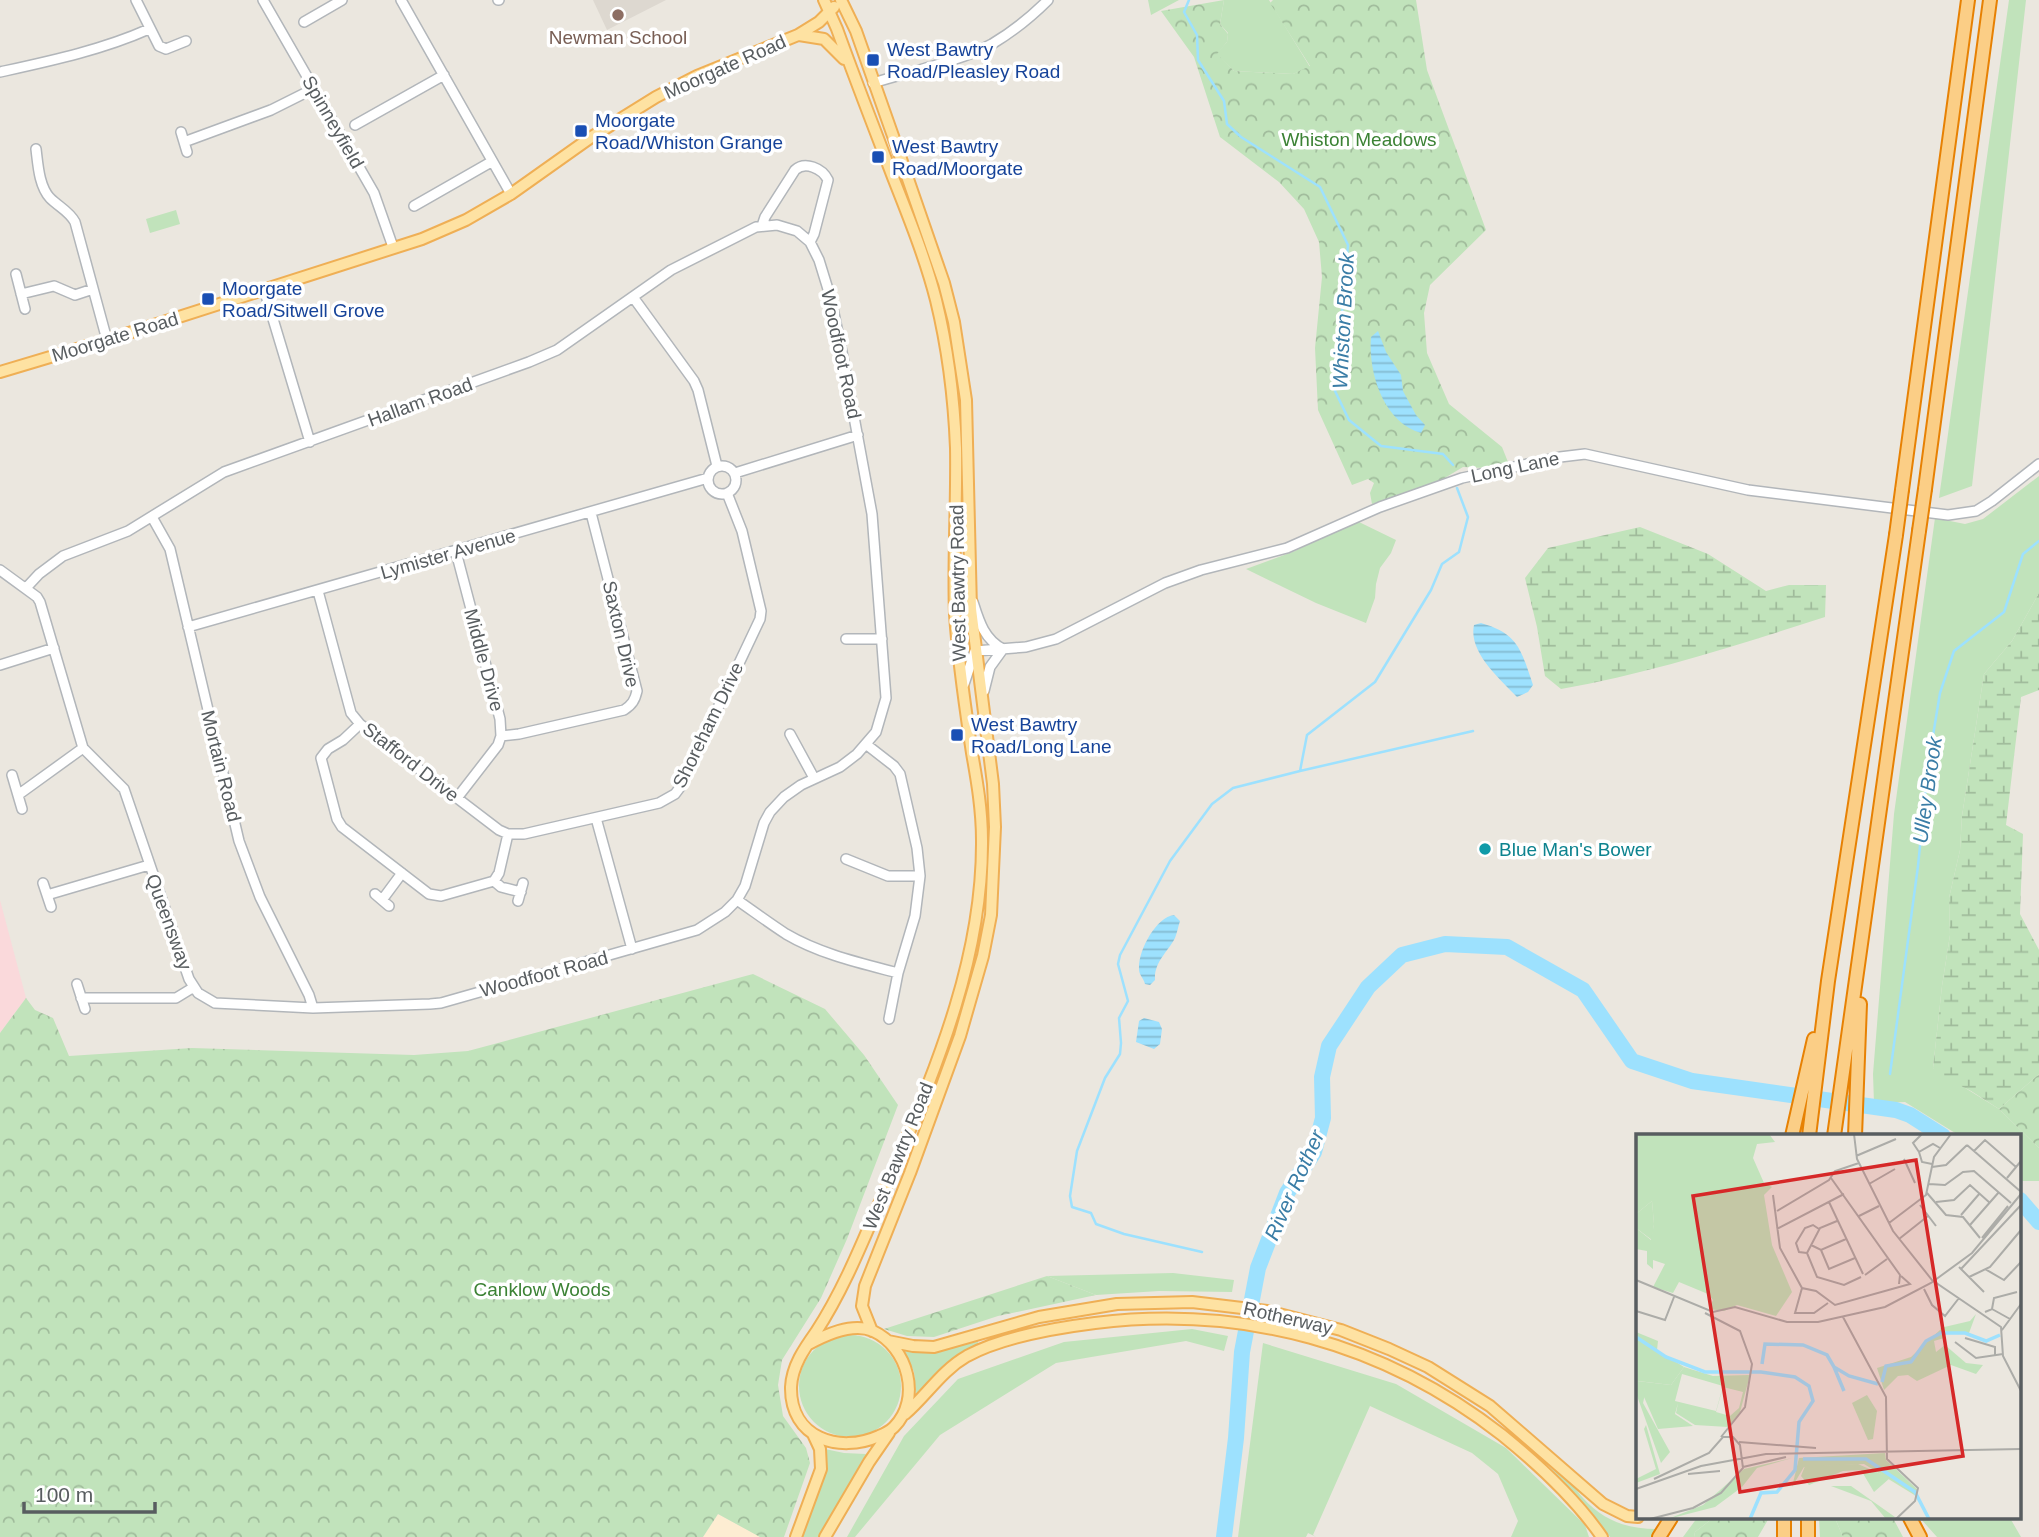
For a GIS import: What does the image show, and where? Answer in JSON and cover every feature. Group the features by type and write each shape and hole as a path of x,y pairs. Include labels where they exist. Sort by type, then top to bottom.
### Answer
{"highway":[{"path":"1792,1134 1810,1081 1828,981 1896,535 1968,0"},
{"path":"1834,1134 1925,489 1990,0"},
{"path":"1855,1134 1861,937"},
{"path":"1809,1134 1812,1116 1810,1081"},
{"path":"1659,1537 1670,1520"},
{"path":"1915,1527 1927,1537"}],"main road":[{"name":"West Bawtry Road","path":"807,1345 825,1318 864,1238 945,1039 965,975 978,917 982,834 955,610 956,447 950,365 936,297 923,256 824,0"},
{"name":"West Bawtry Road","path":"841,0 856,32 944,284 954,322 966,400 975,651 993,784 995,827 991,915 983,956 960,1036 890,1224 875,1257 863,1297 864,1316 873,1331"},
{"name":"Moorgate Road","path":"0,372 107,340 449,228 511,194 590,138 656,97 696,76 798,35 818,22 841,0"},
{"path":"798,35 824,39 852,70"},
{"name":"West Bawtry Road","path":"864,1238 880,1225 890,1224"},
{"name":"Rotherway","path":"886,1340 934,1347 1039,1317 1117,1304 1163,1301 1228,1305 1267,1311 1341,1330 1428,1367 1490,1406 1603,1504 1627,1516 1636,1517"},
{"name":"Rotherway","path":"901,1418 944,1372 969,1355 987,1347 1074,1325 1124,1319 1191,1318 1264,1326 1324,1341 1379,1360 1423,1382 1472,1412 1547,1474 1602,1537"},
{"path":"796,1537 821,1469 820,1449 813,1434 797,1413 791,1392 794,1371 807,1345 852,1328 873,1331 886,1340 903,1360 908,1377 908,1398 901,1418 869,1462 825,1537"},
{"path":"813,1434 827,1441 858,1444 891,1430"}],"street":[{"path":"135,0 162,48 186,41"},
{"name":"Spinneyfield","path":"262,0 374,193 393,247"},
{"path":"304,22 342,0"},
{"path":"401,0 511,194"},
{"path":"873,83 971,53 991,44 1010,32 1048,0"},
{"path":"0,72 120,41 149,29"},
{"path":"355,125 444,75"},
{"path":"181,132 186,147 313,89"},
{"path":"36,149 39,173 45,190 50,198 71,214 75,222 107,340"},
{"path":"414,206 491,162"},
{"path":"807,165 825,174 828,180 810,242 797,231 787,227 762,226 795,170 807,165"},
{"name":"Hallam Road","path":"26,588 63,556 128,531 224,472 556,350 671,270 705,251 762,226"},
{"name":"Woodfoot Road","path":"194,987 206,999 215,1003 313,1008 441,1003 697,930 725,912 737,900 745,886 764,823 770,812 784,797 814,778 840,767 867,745 876,732 886,698 872,514 831,299 819,260 810,242"},
{"path":"16,274 25,309"},
{"path":"21,294 54,286 75,295 93,289"},
{"path":"264,289 310,442"},
{"path":"633,297 698,390 717,466"},
{"path":"735,473 858,435"},
{"name":"Long Lane","path":"975,651 1026,646 1056,639 1165,583 1201,570 1287,548 1380,507 1462,478 1560,457 1585,454 1748,490 1948,515 1976,511 2039,464"},
{"path":"717,466 727,466 735,473 736,485 727,494 713,491 708,478 717,466"},
{"name":"Lymister Avenue","path":"188,627 708,478"},
{"name":"Shoreham Drive","path":"508,834 524,834 659,803 675,794 760,619 761,611 742,531 727,494"},
{"name":"Saxton Drive","path":"501,736 624,710 631,706 635,699 637,691 591,513"},
{"name":"Mortain Road","path":"152,517 170,549 239,841 260,897 313,1008"},
{"name":"Middle Drive","path":"456,552 501,736 498,745 457,798"},
{"name":"Queensway","path":"0,570 26,588 40,602 83,748 124,789 194,987 176,998 81,998"},
{"name":"Stafford Drive","path":"318,591 351,713 360,724 499,830 508,834"},
{"path":"971,595 982,629 1003,649 986,676 982,704"},
{"path":"846,639 881,639"},
{"path":"0,665 54,648"},
{"path":"964,696 965,675 975,651"},
{"path":"360,724 343,740 328,749 321,758 329,792 342,827 402,873 435,896 494,881 499,873 508,834"},
{"path":"790,734 814,778"},
{"path":"867,745 894,765 904,783 918,848 920,876 915,916 898,973 889,1019"},
{"path":"18,795 83,748"},
{"path":"12,775 22,810"},
{"path":"596,818 632,949"},
{"path":"846,859 888,876 920,876"},
{"name":"Queensway","path":"47,895 149,866"},
{"path":"382,900 402,873"},
{"path":"494,881 502,887 521,892"},
{"path":"44,883 51,907"},
{"path":"737,900 786,933 811,946 898,973"},
{"path":"77,984 85,1009"}],"shaded area":[{"name":"Newman School","path":"593,0 666,0 607,30"},
{"path":"0,900 26,998 0,1033"},
{"path":"718,1514 757,1535 760,1537 703,1537"}],"green space":[{"path":"1148,0 1179,0 1151,15"},
{"path":"1224,0 1269,0 1310,67 1293,74 1234,71 1216,54 1227,42 1228,33 1220,24"},
{"name":"Whiston Meadows","path":"1224,0 1220,24 1228,34 1227,42 1217,54 1234,71 1293,74 1310,66 1270,3 1273,0 1416,0 1427,70 1486,230 1430,285 1424,313 1427,353 1449,404 1502,447 1508,462 1484,468 1463,467 1438,482 1372,504 1370,493 1374,483 1368,479 1352,485 1318,410 1315,348 1322,277 1319,242 1304,209 1279,182 1220,137 1194,57 1161,11"},
{"path":"2009,0 2026,0 1972,486 1939,498"},
{"path":"176,210 180,224 150,233 146,219"},
{"path":"2039,476 2039,593 2012,641 1984,674 1962,816 1960,850 1949,898 1950,935 1933,1068 1999,1109 2039,1148 2039,1181 2022,1181 2022,1134 1957,1134 1905,1102 1874,1103 1873,1074 1894,814 1935,518 1965,524 1983,519"},
{"path":"1359,522 1396,540 1391,553 1380,568 1375,598 1366,623 1316,603 1246,569 1295,551 1348,524"},
{"path":"1640,527 1708,554 1766,591 1789,585 1826,585 1825,617 1661,667 1561,689 1545,676 1525,578 1548,548"},
{"path":"2039,593 2039,690 2021,697 2006,825 2023,834 2020,914 2039,950 2039,1074 1999,1109 1939,1075 1933,1068 1950,935 1949,898 1960,850 1962,816 1984,674 2012,641"},
{"name":"Canklow Woods","path":"753,974 825,1009 864,1055 898,1105 847,1239 821,1298 782,1360 778,1385 783,1416 806,1448 810,1463 784,1537 760,1537 718,1514 703,1537 0,1537 0,1033 26,998 35,1010 53,1018 69,1056 192,1048 414,1055 468,1051"},
{"path":"2039,1074 2039,1148 1999,1109"},
{"path":"1173,1273 1234,1280 1232,1292 1159,1291 1096,1295 1047,1276"},
{"path":"1047,1276 1096,1295 998,1316 934,1337 907,1336 884,1329"},
{"path":"1192,1329 1228,1336 1224,1351 1186,1341 1056,1363 940,1435 855,1537 847,1537 904,1436 958,1379 1064,1342"},
{"path":"850,1335 870,1339 886,1350 897,1366 901,1386 897,1406 886,1422 870,1433 850,1437 830,1433 814,1422 803,1406 799,1386 803,1366 814,1350 830,1339"},
{"path":"978,1340 978,1344 945,1367 916,1396 914,1372 905,1351 928,1352"},
{"path":"1263,1343 1396,1384 1506,1448 1585,1525 1589,1537 1511,1537 1518,1521 1498,1474 1472,1453 1370,1406 1313,1535 1316,1537 1308,1533 1306,1537 1238,1537"},
{"path":"825,1449 866,1454 819,1537 802,1537 826,1469"},
{"path":"1536,1452 1567,1476 1581,1496 1599,1513 1626,1525 1657,1529 1655,1537 1610,1537"},
{"path":"1696,1520 1710,1520 1695,1532 1694,1537 1683,1537"},
{"path":"1710,1520 1768,1520 1758,1537 1694,1537 1695,1532"},
{"path":"1819,1520 1836,1520 1843,1537 1820,1537"},
{"path":"1836,1520 1894,1520 1903,1537 1843,1537"},
{"path":"1922,1520 2011,1520 2021,1537 1937,1537"}],"water":[{"path":"1378,331 1386,352 1401,375 1403,391 1416,415 1425,425 1421,433 1397,418 1388,407 1375,380 1371,337"},
{"path":"1481,623 1503,632 1517,645 1533,685 1528,692 1517,697 1480,655 1473,635 1474,625"},
{"path":"1174,915 1180,921 1175,938 1159,963 1155,980 1150,985 1145,984 1139,962 1145,945 1155,928 1167,917"},
{"path":"1144,1018 1159,1022 1162,1029 1160,1044 1154,1049 1136,1042 1139,1021"}],"waterway":[{"name":"Whiston Brook","path":"1189,0 1184,12 1197,35 1198,60 1224,101 1227,124 1241,137 1320,187 1348,245 1335,391 1349,420 1381,446 1443,454 1453,465"},
{"name":"Whiston Brook","path":"1202,1252 1124,1234 1096,1224 1091,1213 1072,1207 1070,1196 1077,1151 1105,1078 1120,1054 1119,1018 1128,1001 1118,964 1120,955 1170,861 1212,804 1233,788 1300,771 1307,735 1375,682 1431,590 1442,564 1459,552 1468,517 1457,488"},
{"name":"Ulley Brook","path":"1890,1074 1918,866 1928,766 1940,693 1954,651 2004,612 2023,554 2039,541"},
{"path":"1300,771 1473,731"},
{"name":"River Rother","path":"1224,1537 1236,1438 1242,1352 1258,1268 1287,1193 1314,1152 1323,1118 1322,1077 1329,1046 1368,987 1402,955 1445,944 1507,947 1583,990 1632,1061 1692,1081 1896,1110 1910,1115 1940,1134"},
{"name":"River Rother","path":"2022,1202 2039,1222"}],"place":[{"name":"Newman School","path":"618,15"},
{"name":"West Bawtry Road/Pleasley Road","path":"873,60"},
{"name":"Moorgate Road/Whiston Grange","path":"581,131"},
{"name":"West Bawtry Road/Moorgate","path":"878,157"},
{"name":"Moorgate Road/Sitwell Grove","path":"208,299"},
{"name":"West Bawtry Road/Long Lane","path":"957,735"},
{"name":"Blue Man's Bower","path":"1485,849"}]}
